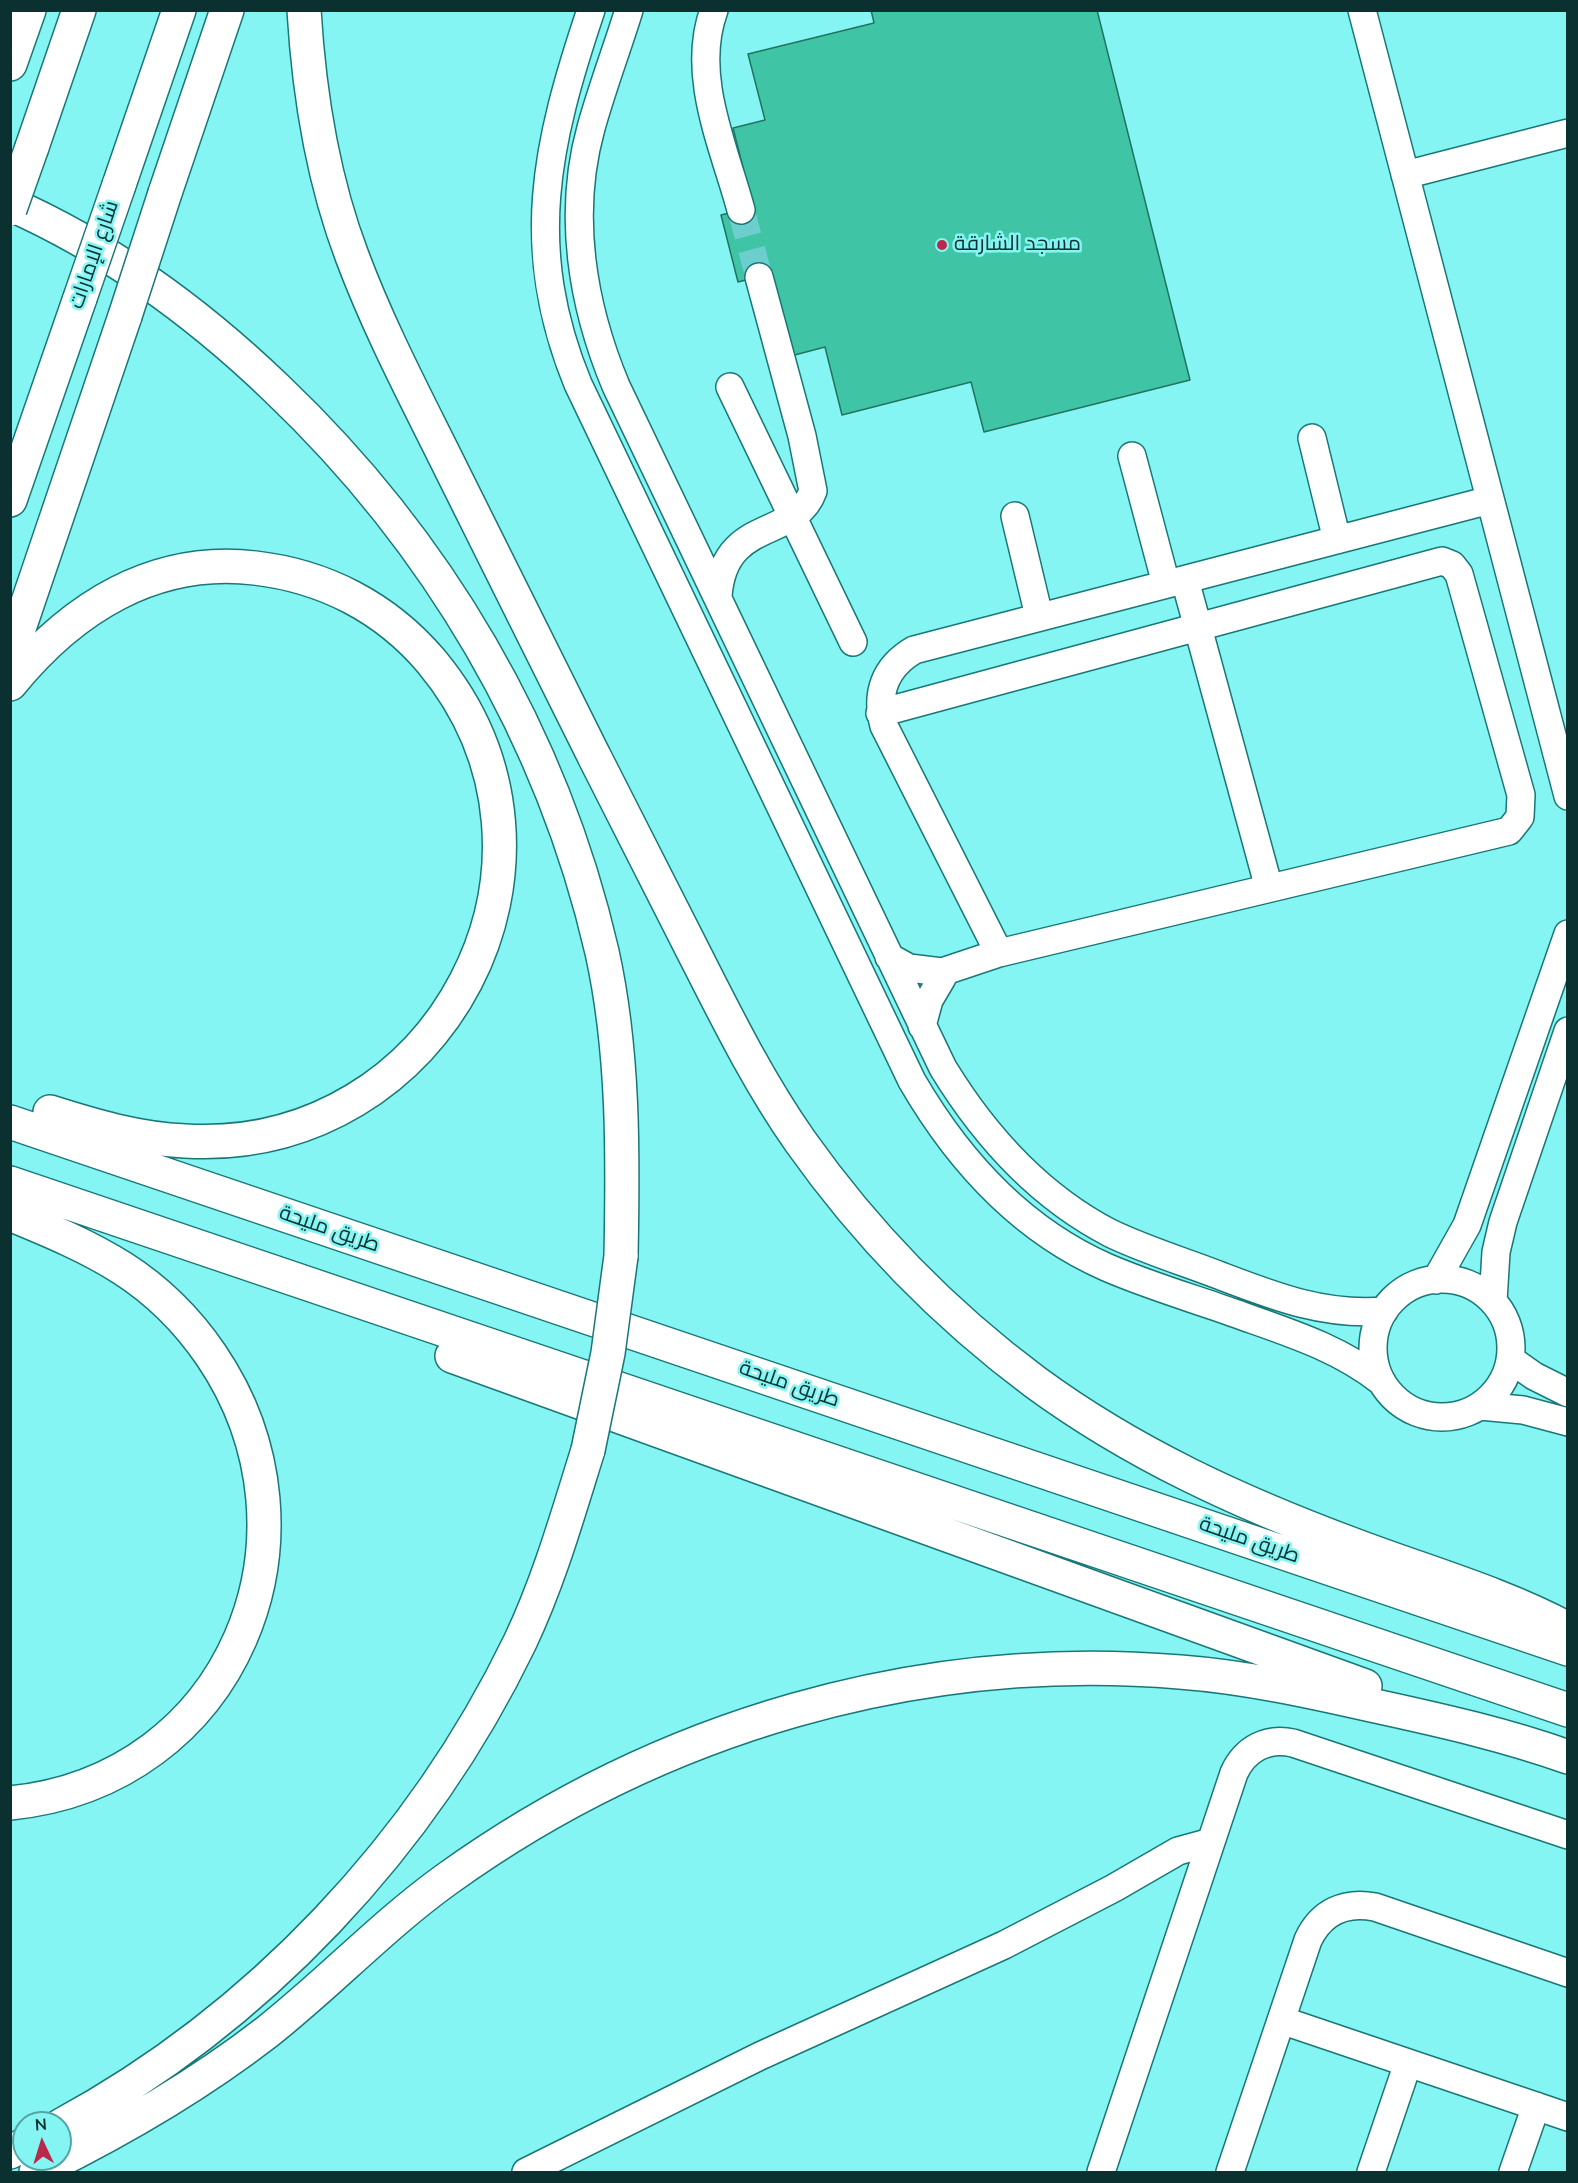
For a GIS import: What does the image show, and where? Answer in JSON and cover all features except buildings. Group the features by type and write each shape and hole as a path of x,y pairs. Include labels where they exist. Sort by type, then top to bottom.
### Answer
{"highway":[{"path":"10,64 29,10"},
{"path":"10,209 79,10"},
{"name":"شارع الإمارات","path":"10,500 178,10"},
{"path":"10,655 227,10"},
{"path":"304,10 314,113 330,188 349,250 373,310 535,639 730,1025 800,1141 841,1195 932,1295 982,1340 1045,1388 1146,1455 1264,1511 1504,1599 1568,1629"},
{"path":"10,204 35,215 134,273 226,340 309,419 379,495 440,578 494,666 539,758 571,844 602,954 613,1029 620,1104 623,1180 621,1256 608,1353 588,1450 556,1546 520,1640 453,1759 400,1833 327,1920 228,2015 149,2072 72,2119"},
{"path":"10,684 63,628 94,605 128,587 165,574 203,568 242,567 281,571 318,582 354,597 386,618 416,643 460,702 480,742 491,776 499,818 500,861 495,903 484,945 467,984 444,1019 417,1051 385,1080 350,1104 312,1122 271,1134 230,1140 187,1142 144,1138 10,1103"},
{"name":"طريق مليحة","path":"10,1122 1568,1649"},
{"path":"10,1184 1568,1710"},
{"path":"10,1214 69,1237 102,1254 162,1298 188,1325 220,1370 246,1420 257,1455 266,1514 261,1574 243,1631 212,1687 191,1714 140,1758 110,1775 78,1788 46,1797 10,1803"},
{"path":"288,1277 451,1356 1097,1591 1568,1757"},
{"path":"36,2172 147,2112 255,2040 406,1909 493,1847 585,1793 633,1769 681,1748 774,1715 869,1690 958,1676 1048,1669 1139,1669 1184,1672 1303,1690 1507,1736"}],"street":[{"path":"591,10 564,90 550,154 545,223 548,277 557,325 566,355 654,543 912,1081 947,1137 974,1170 1036,1226 1084,1256 1129,1276 1313,1341 1353,1361 1382,1382 1398,1401 1426,1415 1457,1415 1480,1406 1503,1381 1510,1359 1510,1334 1500,1311 1492,1301 1467,1284 1436,1280 1412,1286 1401,1293 1384,1311 1377,1328 1373,1346 1374,1359 1382,1382"},
{"path":"629,10 591,128 584,160 580,213 581,252 589,307 605,360 922,1026 960,1094 998,1144 1041,1185 1087,1219 1111,1233 1295,1304 1345,1312 1384,1311"},
{"path":"714,10 705,41 704,69 741,210"},
{"path":"1362,10 1567,790"},
{"path":"1405,175 1568,133"},
{"path":"718,596 721,576 735,548 806,506 813,491 813,482 759,277"},
{"path":"730,387 853,642"},
{"path":"1312,438 1337,540"},
{"path":"1131,456 1175,582 1198,626 1269,888"},
{"path":"999,953 884,726 880,713 883,684 895,664 914,650 1490,500"},
{"path":"1015,516 1039,616"},
{"path":"654,543 686,533 735,548"},
{"path":"880,713 1436,561 1447,562 1459,574 1521,795 1520,817 1509,831 999,953 942,972 909,968 890,957"},
{"path":"704,647 732,630"},
{"path":"1436,1280 1467,1226 1568,934"},
{"path":"922,1026 929,1000 942,978 942,972"},
{"path":"1492,1301 1496,1252 1503,1222 1568,1031"},
{"path":"1510,1359 1534,1376 1568,1394"},
{"path":"1480,1406 1523,1410 1568,1422"},
{"path":"1101,2172 1238,1765 1257,1746 1275,1741 1293,1743 1568,1835"},
{"path":"526,2172 760,2056 1022,1936 1178,1851 1211,1842"},
{"path":"1230,2172 1312,1931 1326,1916 1344,1906 1375,1907 1568,1973"},
{"path":"1281,2020 1568,2117"},
{"path":"1371,2172 1408,2063"},
{"path":"1513,2172 1536,2106"}],"tunnel":[{"path":"741,210 759,277"}],"place":[{"name":"مسجد الشارقة","path":"942,245"}]}
